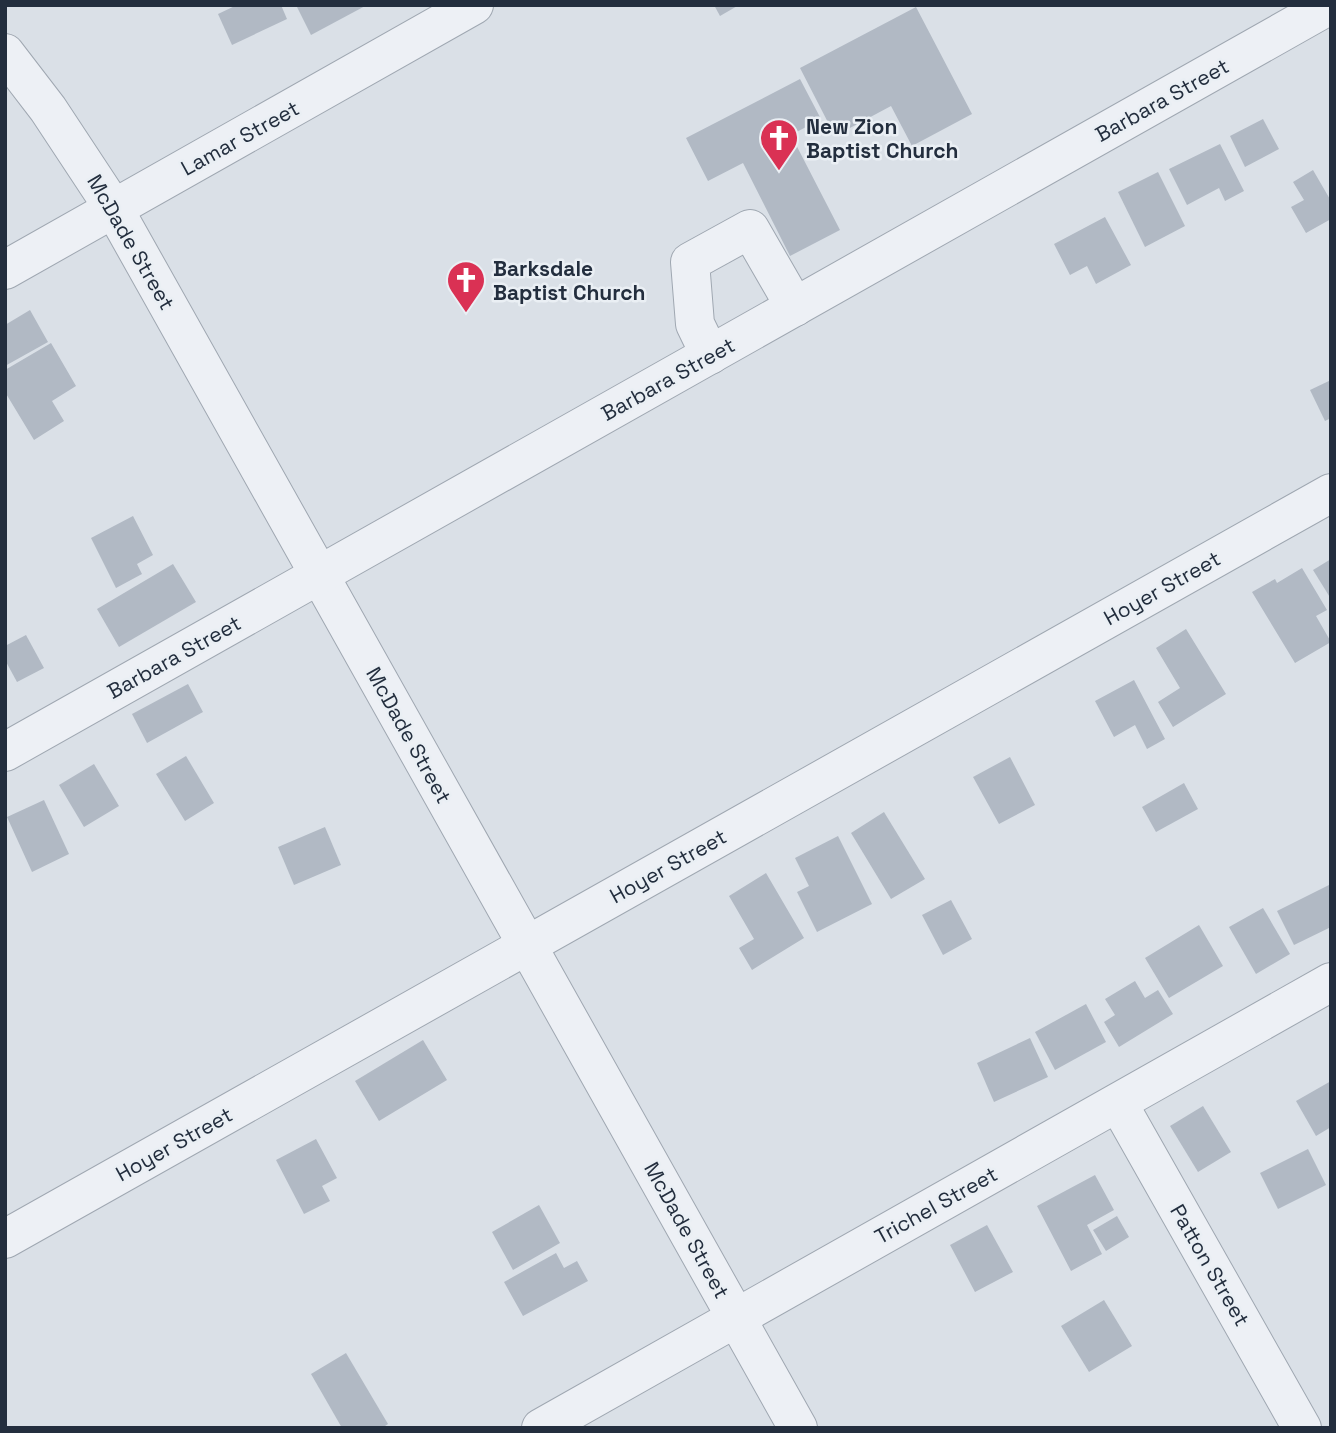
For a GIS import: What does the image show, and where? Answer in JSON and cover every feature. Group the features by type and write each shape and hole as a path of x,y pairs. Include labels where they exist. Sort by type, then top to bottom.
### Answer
{"street":[{"name":"Lamar Street","path":"5,270 474,5"},
{"name":"Barbara Street","path":"5,752 1330,5"},
{"name":"McDade Street","path":"7,60 48,109 114,209 798,1428"},
{"path":"710,355 695,324 690,262 750,229 794,307"},
{"name":"Hoyer Street","path":"5,1239 1331,493"},
{"name":"Trichel Street","path":"541,1428 1331,982"},
{"name":"Patton Street","path":"1118,1102 1302,1428"}],"building":[{"path":"237,5 281,5 287,19 232,45 218,14"},
{"path":"296,5 367,5 311,35"},
{"path":"714,5 739,5 720,16"},
{"path":"916,7 972,114 912,146 891,106 835,136 800,68"},
{"name":"New Zion Baptist Church","path":"800,79 821,119 791,135 840,230 790,256 743,163 708,181 686,138"},
{"path":"1263,119 1279,149 1245,167 1230,136"},
{"path":"1220,144 1244,191 1225,201 1219,188 1187,205 1169,169"},
{"path":"1313,170 1331,201 1331,219 1306,233 1291,207 1304,200 1293,182"},
{"path":"1158,172 1185,226 1145,247 1118,192"},
{"path":"1105,217 1131,265 1096,284 1087,266 1070,275 1054,244"},
{"path":"30,310 48,342 5,366 5,325"},
{"path":"51,343 76,386 52,401 64,421 34,440 5,392 5,370"},
{"path":"1331,380 1331,418 1325,421 1310,390"},
{"path":"133,516 153,555 137,564 142,574 116,588 91,538"},
{"path":"1331,559 1331,599 1313,570"},
{"path":"173,564 196,602 119,647 97,609"},
{"path":"1302,568 1327,610 1316,616 1331,642 1295,663 1252,592 1275,579 1277,583"},
{"path":"1186,629 1226,694 1173,727 1158,702 1180,688 1156,648"},
{"path":"26,635 44,668 17,682 5,660 5,646"},
{"path":"1134,680 1165,739 1147,749 1135,725 1114,737 1095,701"},
{"path":"188,684 203,712 147,743 132,714"},
{"path":"186,756 214,803 185,821 156,774"},
{"path":"1010,757 1035,805 999,824 973,777"},
{"path":"94,764 119,806 84,827 59,785"},
{"path":"1184,783 1198,809 1156,832 1142,807"},
{"path":"44,800 69,854 32,872 7,817"},
{"path":"884,812 925,879 891,899 851,833"},
{"path":"325,827 341,865 294,885 278,847"},
{"path":"838,836 872,904 817,932 797,892 809,886 795,858"},
{"path":"766,873 804,938 752,970 739,948 754,939 729,896"},
{"path":"1329,885 1331,927 1294,945 1277,911"},
{"path":"951,900 972,939 943,955 922,915"},
{"path":"1263,908 1290,954 1256,974 1229,927"},
{"path":"1199,925 1223,966 1169,998 1145,958"},
{"path":"1135,981 1145,998 1158,990 1173,1014 1119,1047 1104,1022 1115,1015 1105,999"},
{"path":"1086,1004 1106,1042 1055,1070 1035,1032"},
{"path":"1030,1038 1048,1077 994,1102 977,1063"},
{"path":"423,1040 447,1080 379,1121 355,1081"},
{"path":"1331,1081 1331,1127 1316,1136 1296,1101"},
{"path":"1203,1106 1231,1152 1198,1172 1170,1126"},
{"path":"316,1139 337,1178 322,1186 330,1201 304,1214 276,1160"},
{"path":"1308,1149 1326,1185 1278,1209 1260,1173"},
{"path":"1095,1175 1114,1210 1087,1225 1102,1254 1071,1271 1037,1206"},
{"path":"539,1205 560,1243 513,1270 492,1232"},
{"path":"1117,1216 1129,1237 1106,1251 1093,1230"},
{"path":"987,1225 1013,1272 975,1292 950,1245"},
{"path":"556,1253 564,1268 577,1261 588,1281 523,1316 504,1282"},
{"path":"1104,1300 1132,1346 1089,1372 1061,1326"},
{"path":"346,1353 388,1424 382,1428 342,1428 311,1374"}],"place":[{"name":"New Zion Baptist Church","path":"779,172"},
{"name":"Barksdale Baptist Church","path":"466,314"}]}
